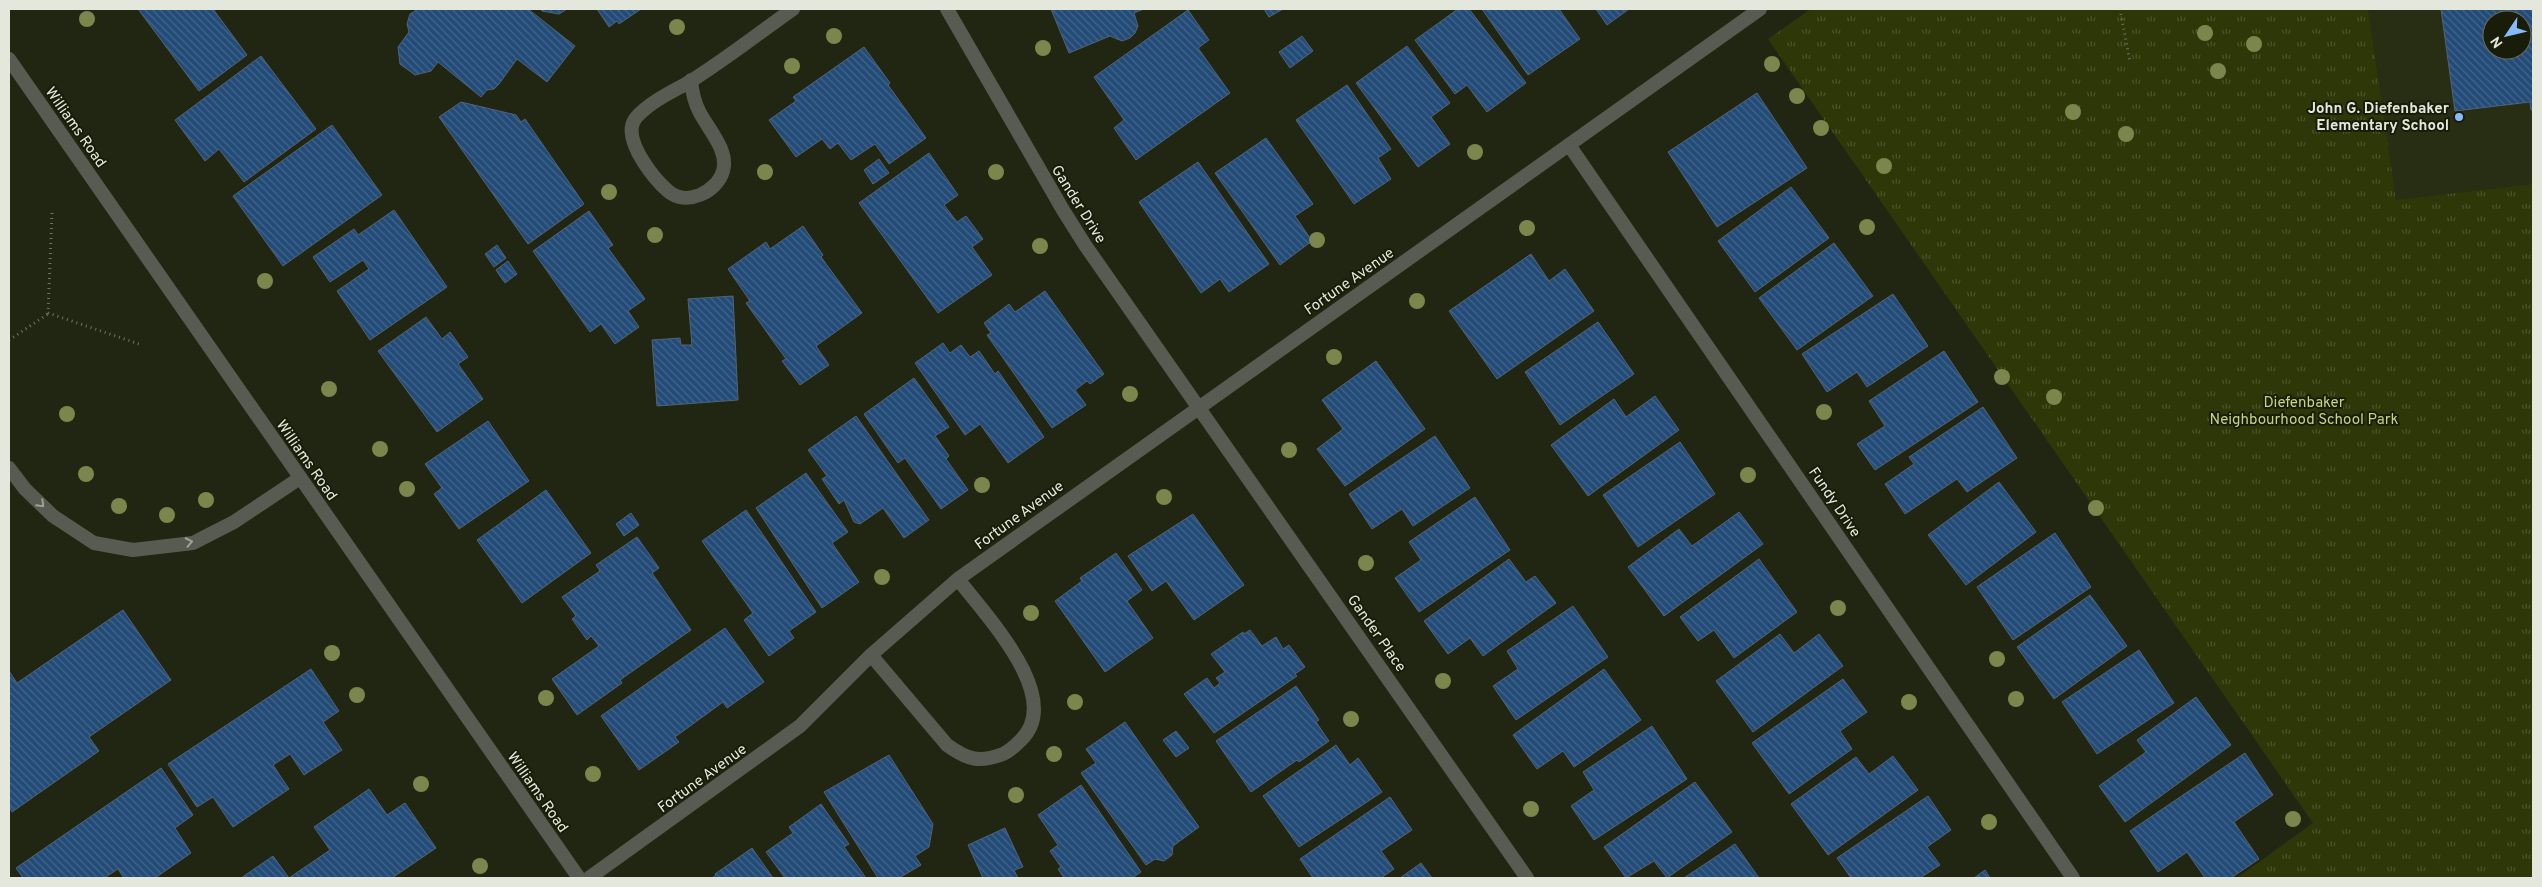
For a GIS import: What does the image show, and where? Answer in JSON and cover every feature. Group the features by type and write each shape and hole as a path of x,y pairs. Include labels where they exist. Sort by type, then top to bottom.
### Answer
{"street":[{"path":"691,80 693,97 724,158 724,170 719,181 710,190 696,197 683,198 670,193 650,170 636,147 632,126 644,110 691,80 793,9"},
{"name":"Gander Drive","path":"946,9 1063,210 1199,407"},
{"name":"Fortune Avenue","path":"589,878 800,726 871,655 958,579 1760,9"},
{"name":"Williams Road","path":"9,59 579,878"},
{"name":"Fundy Drive","path":"1569,144 2073,878"},
{"name":"Gander Place","path":"1199,407 1527,878"},
{"path":"9,468 25,489 53,516 69,527 94,543 133,550 193,543 234,522 300,478"},
{"path":"871,655 947,745 960,754 969,759 993,758 1007,752 1016,745 1026,736 1034,714 1035,701 1031,685 1013,653 958,579"}],"path":[{"path":"2120,9 2130,62"},
{"path":"48,313 52,213"},
{"path":"9,340 48,313"},
{"path":"48,313 142,345"}],"shaded area":[{"name":"John G. Diefenbaker Elementary School","path":"2368,9 2533,9 2533,184 2396,200"}],"green space":[{"name":"Diefenbaker Neighbourhood School Park","path":"1811,9 2368,9 2396,200 2533,184 2533,878 2237,878 2313,823 1768,39"}],"building":[{"path":"138,9 213,9 247,55 199,91"},
{"path":"418,9 528,9 575,46 547,82 517,59 499,84 494,89 487,90 481,97 438,62 431,71 415,75 400,64 398,47 409,32 407,24 410,14"},
{"path":"540,9 567,9 559,14"},
{"path":"597,9 641,9 619,24 617,21 609,27"},
{"path":"1051,9 1144,9 1134,13 1138,26 1130,38 1122,41 1110,36 1069,53"},
{"path":"1264,9 1283,9 1269,17"},
{"path":"1458,9 1469,9 1526,83 1487,112 1467,85 1455,94 1415,40"},
{"path":"1482,9 1559,9 1580,39 1528,75"},
{"path":"1596,9 1629,9 1607,25"},
{"path":"2441,9 2533,9 2533,110 2531,110 2530,102 2455,111"},
{"path":"1188,10 1209,40 1198,48 1230,93 1136,160 1114,128 1124,120 1094,77"},
{"path":"1302,36 1313,51 1290,68 1279,52"},
{"path":"1407,46 1450,103 1431,117 1450,144 1418,167 1356,83"},
{"path":"864,47 890,83 888,85 926,138 889,164 875,144 851,160 838,143 830,149 822,139 796,157 769,120 796,101 793,97"},
{"path":"261,56 316,129 244,182 219,149 205,161 175,120"},
{"path":"1347,85 1391,149 1378,158 1391,179 1354,204 1296,120"},
{"path":"1757,93 1807,168 1717,227 1668,152"},
{"path":"461,102 516,115 521,122 525,119 584,204 528,244 439,117"},
{"path":"332,125 382,195 283,266 233,196"},
{"path":"1266,138 1313,204 1295,216 1312,241 1280,265 1215,173"},
{"path":"929,153 958,195 944,205 957,222 966,216 983,239 972,247 992,275 938,313 859,203"},
{"path":"879,159 889,173 873,184 864,170"},
{"path":"1198,162 1269,264 1229,292 1220,279 1201,293 1139,202"},
{"path":"1791,187 1829,238 1755,292 1718,241"},
{"path":"394,210 447,287 370,340 337,291 369,269 363,260 330,282 313,257 354,229 358,235"},
{"path":"589,211 613,245 608,248 645,299 628,311 639,327 615,344 601,324 590,332 533,251"},
{"path":"803,226 823,255 821,257 862,313 816,346 829,365 800,385 782,361 786,359 746,303 750,301 728,269 766,242 770,249"},
{"path":"1834,243 1873,296 1797,350 1759,298"},
{"path":"497,245 506,258 494,267 485,254"},
{"path":"1531,254 1549,281 1565,269 1594,311 1497,379 1449,311"},
{"path":"508,261 517,274 505,283 496,270"},
{"path":"1045,291 1104,374 1090,384 1087,381 1075,390 1086,405 1052,428 987,335 991,333 984,323 1009,304 1015,312"},
{"path":"1893,294 1928,346 1867,387 1857,372 1827,392 1802,354"},
{"path":"733,296 738,400 657,406 652,340 680,338 681,345 692,345 688,299"},
{"path":"426,317 442,339 450,332 468,357 458,364 483,399 437,432 378,351"},
{"path":"1598,322 1634,374 1560,425 1525,372"},
{"path":"943,343 950,353 961,345 970,357 979,351 995,374 998,371 1044,437 1008,463 980,424 965,435 915,363"},
{"path":"1944,351 1978,402 1875,470 1857,444 1885,426 1869,401"},
{"path":"1376,361 1425,429 1345,486 1317,449 1343,429 1322,400"},
{"path":"914,378 949,427 935,436 949,456 946,459 968,490 941,509 905,458 898,463 864,414"},
{"path":"1655,396 1679,430 1588,496 1551,445 1614,399 1626,417"},
{"path":"1983,407 2017,458 1967,492 1957,479 1905,514 1885,484 1914,464 1909,457"},
{"path":"856,416 929,520 904,538 883,508 860,524 854,522 844,500 839,504 822,479 827,476 808,450"},
{"path":"488,421 529,481 459,529 434,494 442,488 425,464"},
{"path":"1435,436 1470,488 1413,526 1402,509 1372,529 1349,494"},
{"path":"1680,442 1715,494 1638,547 1603,495"},
{"path":"806,473 848,532 832,543 859,582 822,608 756,508"},
{"path":"1999,482 2036,532 1966,585 1928,535"},
{"path":"546,490 591,553 522,603 477,540"},
{"path":"1475,497 1510,550 1419,612 1395,578 1421,560 1409,542"},
{"path":"746,510 816,612 789,631 794,638 769,656 744,620 753,613 702,541"},
{"path":"1739,512 1763,544 1664,616 1628,567 1679,529 1692,546"},
{"path":"631,513 639,525 624,536 616,524"},
{"path":"1193,514 1244,585 1194,620 1166,581 1152,591 1128,556"},
{"path":"2055,533 2091,587 2013,640 1977,587"},
{"path":"637,537 659,568 652,573 691,630 620,680 622,683 577,715 552,679 599,646 591,636 587,640 572,619 576,616 562,597 600,571 596,565"},
{"path":"1116,553 1142,590 1127,601 1153,638 1105,672 1055,601 1082,581 1080,578"},
{"path":"1509,559 1526,582 1535,576 1556,603 1483,656 1470,638 1448,654 1424,621"},
{"path":"1759,559 1797,612 1734,658 1714,630 1698,641 1680,617"},
{"path":"2090,595 2127,646 2054,699 2017,647"},
{"path":"1573,606 1608,657 1516,720 1493,686 1518,669 1507,651"},
{"path":"123,610 171,680 89,737 99,751 12,812 9,806 9,671 17,683"},
{"path":"725,628 764,682 727,708 723,702 675,737 679,742 639,770 601,716"},
{"path":"1250,630 1262,646 1276,637 1283,649 1289,645 1305,667 1295,674 1297,676 1214,733 1184,694 1207,678 1214,688 1220,683 1216,678 1225,672 1211,654 1243,632 1244,634"},
{"path":"1780,634 1794,653 1819,634 1843,666 1753,732 1716,681"},
{"path":"2139,650 2174,703 2097,754 2062,702"},
{"path":"311,669 339,711 323,722 342,750 304,775 290,754 273,765 289,789 233,827 213,797 197,807 168,764"},
{"path":"1604,669 1641,720 1574,767 1563,751 1537,769 1513,735"},
{"path":"1843,679 1867,712 1840,731 1852,749 1789,794 1752,743"},
{"path":"1296,686 1319,720 1316,722 1329,741 1299,762 1297,760 1251,792 1216,741"},
{"path":"2196,697 2231,745 2125,822 2099,786 2146,752 2137,740"},
{"path":"1125,722 1199,827 1173,846 1172,855 1164,861 1155,859 1146,865 1081,773 1096,763 1086,749"},
{"path":"1652,726 1687,779 1594,840 1571,806 1594,790 1583,772"},
{"path":"1176,731 1189,748 1176,757 1163,740"},
{"path":"1336,745 1350,765 1358,758 1382,792 1299,847 1263,796"},
{"path":"2245,753 2273,795 2234,822 2259,859 2231,878 2205,878 2187,852 2158,872 2130,831"},
{"path":"889,755 933,824 929,847 915,856 921,865 899,878 878,878 824,792"},
{"path":"1893,756 1918,790 1828,855 1791,804 1856,757 1869,774"},
{"path":"161,768 193,815 175,828 191,853 155,878 124,878 118,869 104,878 23,878 16,868"},
{"path":"1695,782 1732,832 1667,878 1654,861 1626,878 1604,847"},
{"path":"1081,785 1141,872 1132,878 1064,878 1058,869 1061,867 1050,851 1058,845 1038,815"},
{"path":"369,789 387,815 405,803 436,848 392,878 289,878 330,850 314,827"},
{"path":"1928,796 1951,830 1927,847 1940,865 1920,878 1851,878 1837,858"},
{"path":"1390,797 1412,830 1381,851 1394,869 1381,878 1313,878 1300,859"},
{"path":"821,804 849,844 844,847 866,878 785,878 766,852 793,833 789,827"},
{"path":"1005,828 1023,867 1014,870 1018,878 983,878 968,845"},
{"path":"1735,844 1759,878 1684,878"},
{"path":"752,848 773,878 712,878 715,874"},
{"path":"273,856 289,878 241,878"},
{"path":"1421,863 1432,878 1400,878"},
{"path":"1985,870 1990,878 1974,878"}],"place":[{"name":"John G. Diefenbaker Elementary School","path":"2459,117"}]}
